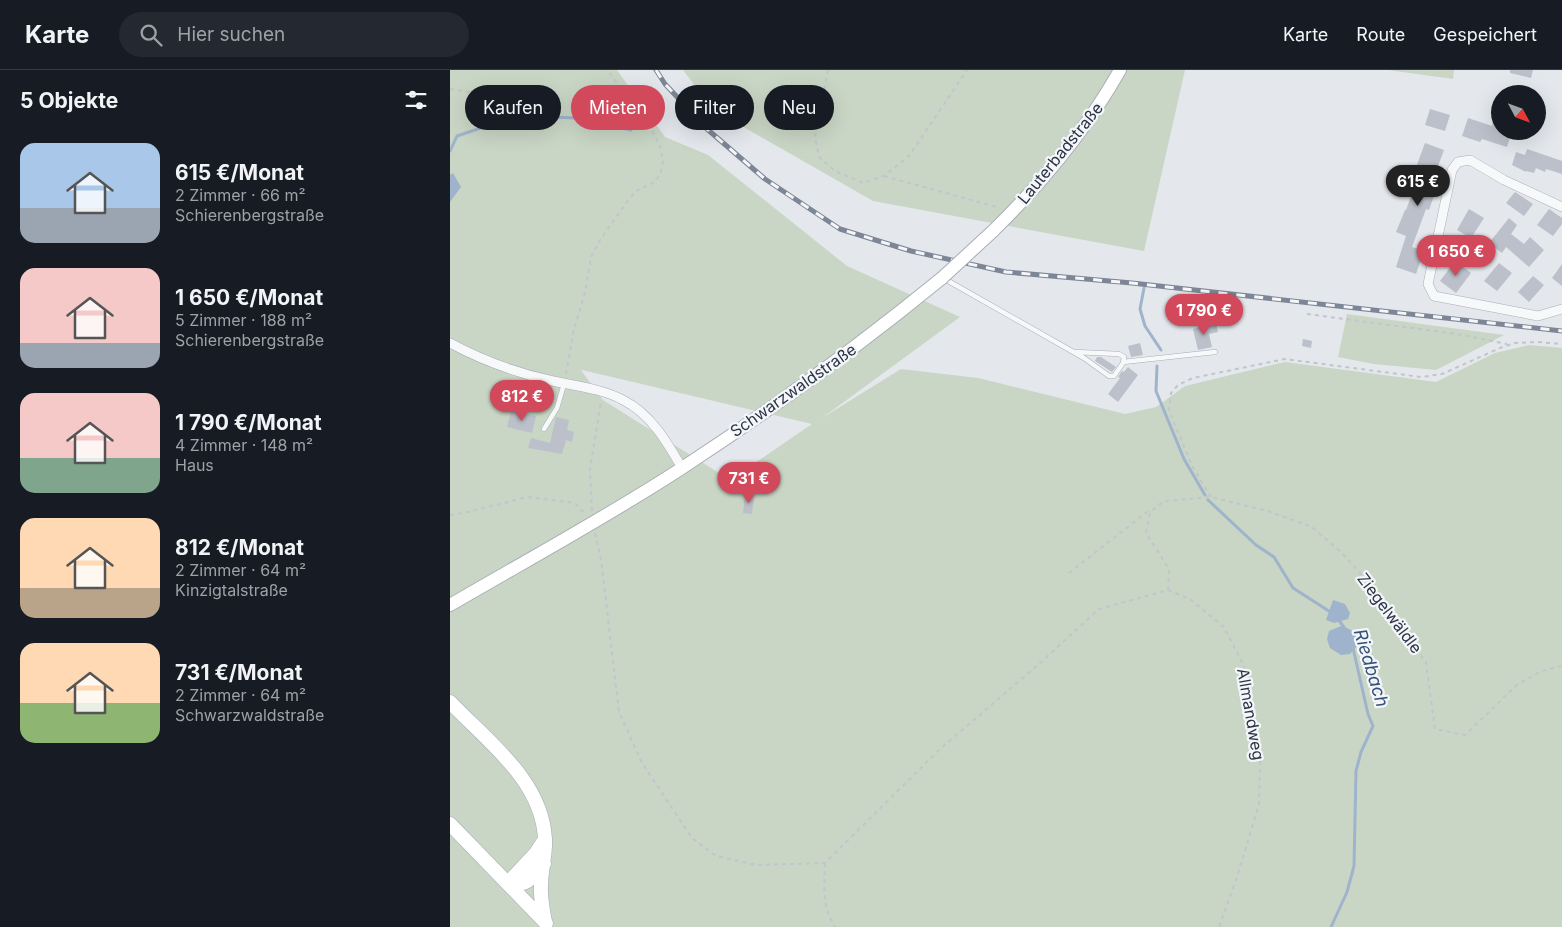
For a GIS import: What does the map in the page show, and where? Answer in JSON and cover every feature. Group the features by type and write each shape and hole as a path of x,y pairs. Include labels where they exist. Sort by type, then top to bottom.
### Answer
{"main road":[{"name":"Lauterbadstraße","path":"993,231 1046,176 1102,102 1120,70"},
{"name":"Schwarzwaldstraße","path":"450,605 682,468 844,356 890,321 942,278 993,231"},
{"path":"450,702 504,755 528,786 543,818 545,839 544,864 540,884 541,901 548,925"},
{"path":"450,824 548,925"},
{"path":"508,883 536,853 545,839"},
{"path":"508,883 520,885 530,880 544,864"}],"street":[{"path":"1562,207 1504,180 1470,160 1458,162 1452,170 1428,284 1434,296 1487,308 1538,316 1562,309"},
{"path":"450,344 475,357 520,373 623,399 657,428 682,468"}],"lane":[{"path":"942,278 1074,352 1109,376 1114,376 1124,357 1119,354 1074,352"},
{"path":"1123,362 1215,352"},
{"path":"544,429 557,408 564,384"}],"path":[{"path":"564,384 574,329 585,292 591,257 600,240 629,199 636,191 655,182 661,172 663,161 660,146 649,125 607,70"},
{"path":"828,70 815,137 819,157 835,171 863,183 884,176 909,156 966,70"},
{"path":"450,89 465,91"},
{"path":"884,176 1013,212"},
{"path":"1307,314 1457,334 1510,344 1538,342 1562,344"},
{"path":"1069,572 1147,512 1150,513 1165,501 1212,497 1192,466 1169,410 1171,393 1178,385 1193,378 1285,359 1422,377 1442,374 1510,344"},
{"path":"603,393 590,469 593,522 601,559 619,712 642,763 692,838 716,856 756,865 825,863"},
{"name":"Ziegelwäldle","path":"1212,497 1268,511 1312,527 1343,554 1375,590 1426,662 1435,729 1465,735 1518,684 1542,671 1562,666"},
{"path":"450,515 527,498 575,503 593,522"},
{"path":"835,927 823,895 825,863 940,749 1040,664 1100,609 1168,590 1169,569 1146,533 1150,513"},
{"name":"Allmandweg","path":"1168,590 1190,599 1224,627 1244,666 1260,762 1259,804 1237,877 1219,927"}],"green space":[{"path":"450,70 617,70 628,85 571,85 571,130 660,130 665,137 708,155 847,266 960,317 822,418 901,369 978,378 1125,414 1156,407 1185,386 1285,362 1436,382 1495,353 1529,345 1562,348 1562,927 450,927","holes":["581,370 812,424 730,480 603,400"]},
{"path":"683,70 1185,70 1144,251 873,201 749,130 754,130 754,85 694,85"},
{"path":"1388,70 1454,70 1453,79"},
{"path":"1347,314 1504,335 1436,370 1374,364 1338,357"}],"water":[{"path":"453,173 461,187 450,202 450,175"},
{"path":"1333,600 1345,604 1350,613 1348,619 1334,623 1326,620"},
{"path":"1341,626 1354,631 1358,640 1357,646 1350,654 1341,655 1330,648 1327,639 1329,631"}],"building":[{"path":"1510,70 1533,70 1531,78 1510,73"},
{"path":"1430,109 1450,115 1445,131 1425,125"},
{"path":"1468,118 1491,126 1491,140 1509,140 1507,147 1482,139 1480,142 1462,136"},
{"path":"1425,143 1444,150 1431,185 1437,187 1429,210 1426,209 1412,247 1424,251 1416,274 1396,267 1406,236 1396,232 1420,172 1415,170"},
{"path":"1527,149 1562,161 1562,174 1546,169 1545,172 1536,168 1534,173 1526,172 1512,165 1516,152 1525,155"},
{"path":"1515,192 1533,204 1524,216 1506,203"},
{"path":"1469,209 1484,218 1471,238 1457,230"},
{"path":"1549,209 1562,218 1562,224 1553,236 1537,225"},
{"path":"1509,218 1517,225 1511,234 1524,244 1530,237 1544,250 1529,267 1506,247 1502,253 1489,243"},
{"path":"1455,261 1471,273 1456,293 1440,281"},
{"path":"1499,263 1512,273 1497,291 1484,281"},
{"path":"1562,264 1562,286 1552,278"},
{"path":"1533,276 1544,285 1529,302 1518,292"},
{"path":"1216,324 1218,332 1209,334 1212,347 1198,350 1193,329"},
{"path":"1303,339 1312,341 1311,348 1302,346"},
{"path":"1140,343 1143,355 1131,357 1128,346"},
{"path":"1097,357 1101,357 1116,367 1112,372 1095,361"},
{"path":"1128,367 1138,375 1118,402 1108,394 1120,378 1118,377 1122,371 1124,372"},
{"path":"511,411 536,416 532,433 507,427"},
{"path":"556,417 569,420 567,430 574,432 572,442 566,440 562,454 528,448 531,438 550,443"},
{"path":"745,495 754,496 752,514 743,513"}],"waterway":[{"path":"450,151 457,136 516,116 571,118"},
{"name":"Riedbach","path":"1144,288 1140,309 1145,326 1161,350"},
{"name":"Riedbach","path":"1157,366 1156,391 1184,459 1205,495"},
{"name":"Riedbach","path":"1208,500 1256,545 1274,557 1293,588 1332,613"},
{"name":"Riedbach","path":"1338,619 1346,630"},
{"name":"Riedbach","path":"1331,927 1347,892 1354,866 1356,771 1361,752 1373,726 1368,714 1353,648"}],"railway":[{"path":"656,70 665,84 707,129 765,179 840,229 911,251 1006,272 1132,283 1562,331"}]}
